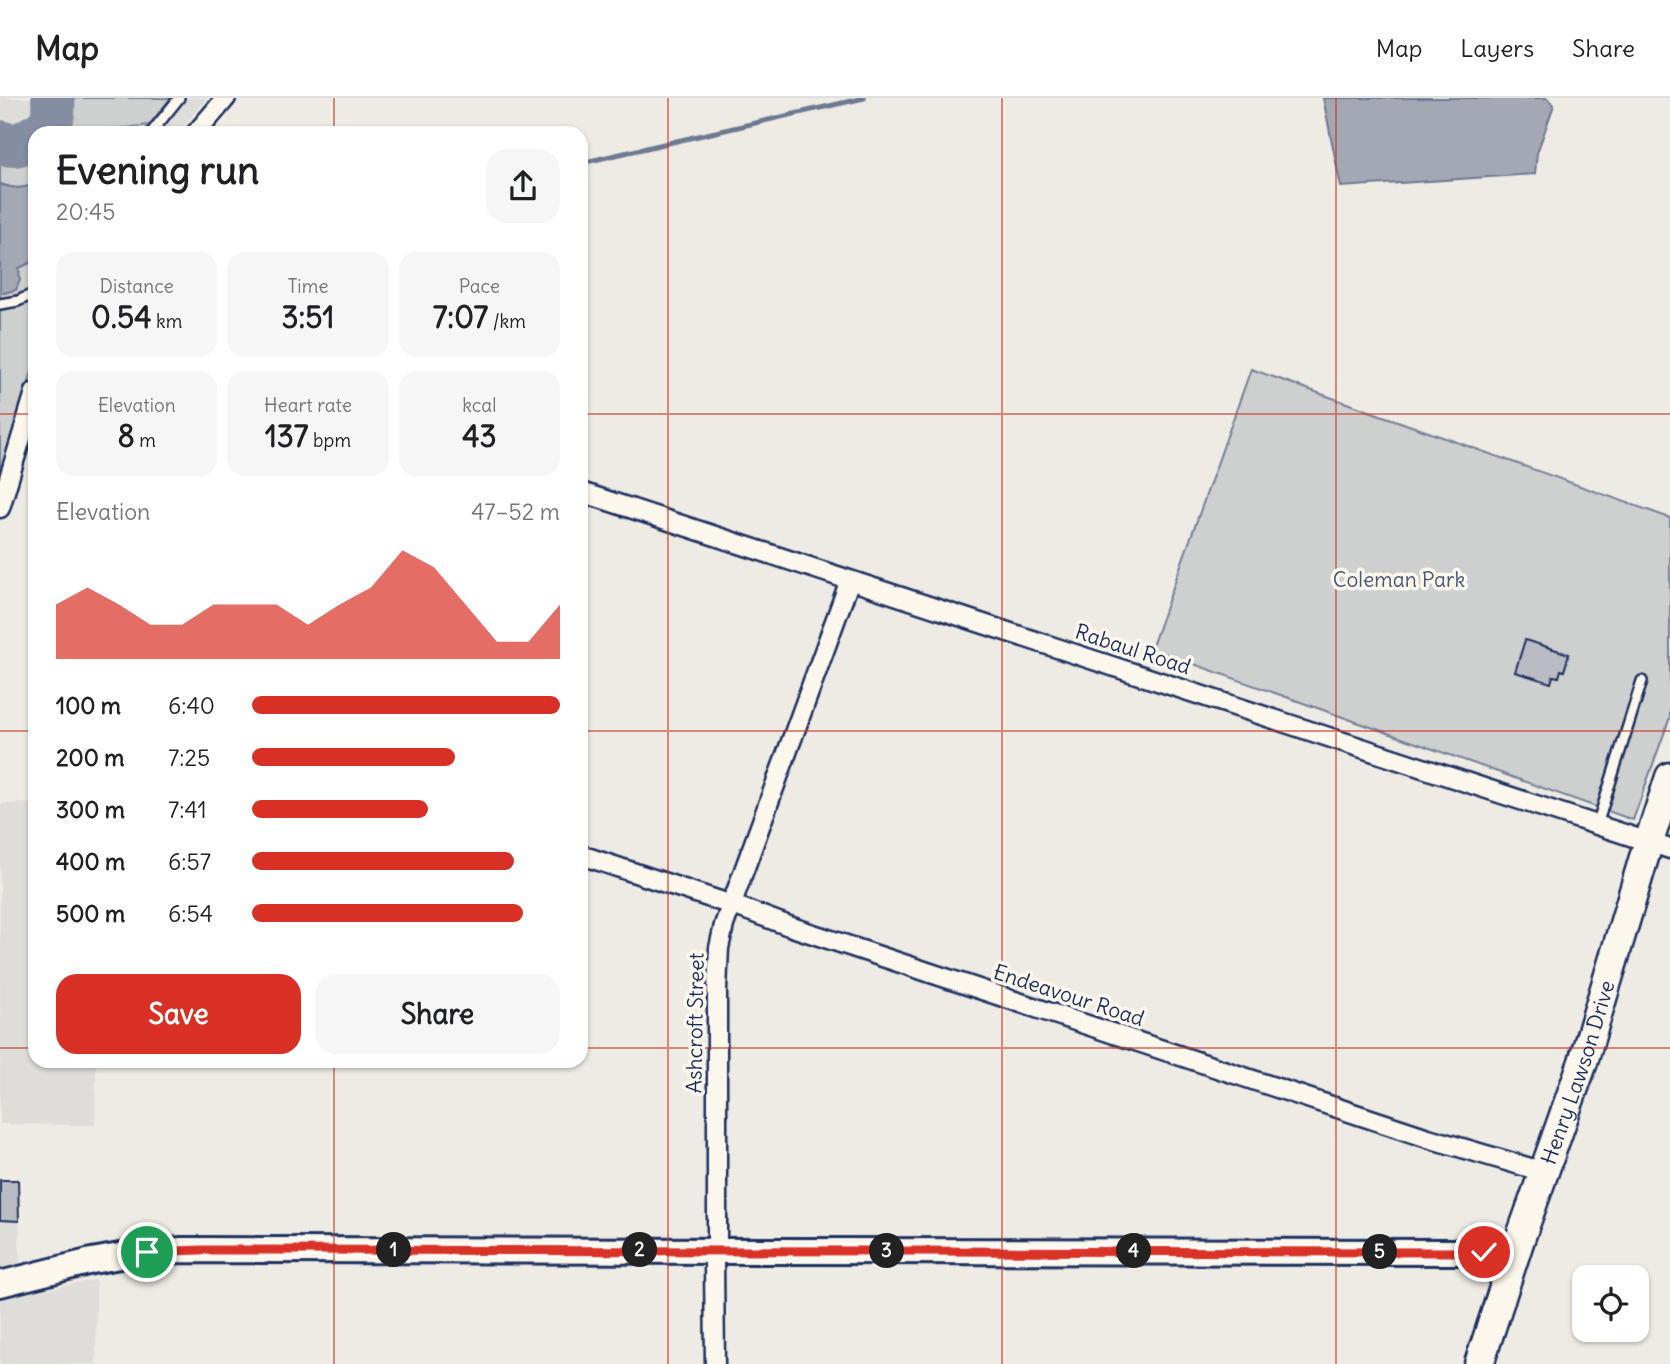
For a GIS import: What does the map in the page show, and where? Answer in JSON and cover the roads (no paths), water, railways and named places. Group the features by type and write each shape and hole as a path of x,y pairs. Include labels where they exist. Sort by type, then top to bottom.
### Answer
{"main road":[{"name":"Henry Lawson Drive","path":"1479,1364 1514,1255 1660,845 1670,777"},
{"path":"0,1284 103,1259 182,1250 1484,1252 1514,1255"}],"street":[{"path":"202,126 226,98"},
{"path":"0,508 28,415"},
{"name":"Rabaul Road","path":"588,494 1660,845"},
{"name":"Ashcroft Street","path":"715,1364 717,968 721,937 850,580"},
{"name":"Endeavour Road","path":"588,857 1428,1138 1544,1172"}],"lane":[{"path":"157,126 179,98"},
{"path":"0,304 28,297"},
{"path":"1597,825 1642,681"}],"waterway":[{"path":"588,161 864,98"}],"park label":[{"name":"Coleman Park","path":"1399,579"}]}
